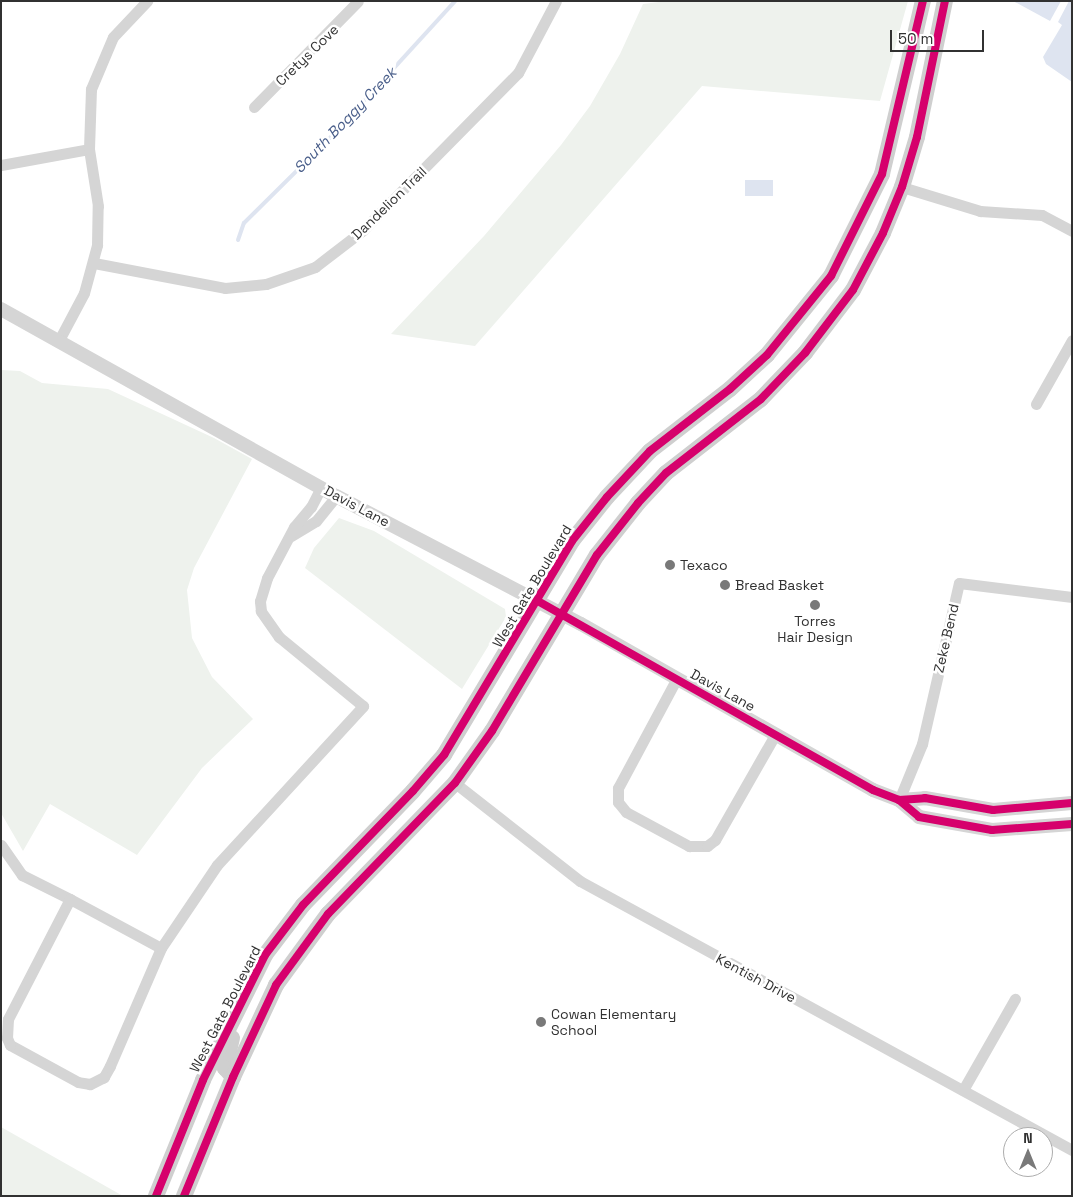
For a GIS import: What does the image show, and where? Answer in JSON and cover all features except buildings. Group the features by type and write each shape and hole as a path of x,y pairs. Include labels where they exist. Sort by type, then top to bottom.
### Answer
{"main road":[{"name":"West Gate Boulevard","path":"156,1196 203,1080 258,970 294,916 444,754 572,542 607,497 650,451 730,389 767,355 804,312 831,276 879,182 923,1"},
{"path":"184,1196 233,1077 276,985 328,914 378,865 455,783 492,731 597,555 638,503 666,473 761,399 805,354 861,275 902,187 917,137 945,1"},
{"path":"902,187 894,176 907,106 903,81"},
{"path":"861,275 866,249 884,200 883,186 879,182"},
{"path":"342,864 363,861 378,865"},
{"path":"233,1077 225,1072 225,1061 258,970"}],"street":[{"path":"58,342 84,293 94,262 98,206 88,149 91,89 100,62 113,37 146,1"},
{"name":"Cretys Cove","path":"254,106 358,1"},
{"name":"Dandelion Trail","path":"94,262 226,288 266,284 315,267 363,230 518,73 556,1"},
{"path":"1,165 88,149"},
{"path":"902,187 980,211 1042,215 1072,232"},
{"name":"Davis Lane","path":"1,309 336,496 562,613 776,733 873,790 899,800 919,817 954,825 992,830 1072,824"},
{"path":"1036,404 1072,340"},
{"path":"70,899 8,1019 6,1028 10,1045 78,1082 90,1084 104,1077 161,948 217,865 364,706 300,656 264,618 260,601 267,578 321,487"},
{"path":"291,536 316,521 336,496"},
{"name":"Zeke Bend","path":"899,800 922,744 959,583 1072,597"},
{"path":"677,678 621,781 618,802 626,812 689,846 707,846 715,840 776,733"},
{"name":"Kentish Drive","path":"455,783 580,881 1072,1150"},
{"name":"Davis Lane","path":"899,800 924,798 994,810 1072,803"},
{"path":"1,845 22,875 161,948"},
{"path":"963,1090 1015,999"}],"shaded area":[{"path":"667,1 908,1 880,101 702,86 475,346 391,334 484,236 561,145 590,106 620,54 643,4"},
{"path":"1013,1 1061,1 1050,21"},
{"path":"1069,1 1072,1 1072,82 1046,64 1043,57 1062,25 1058,22"},
{"path":"745,180 773,180 773,196 745,196"},
{"path":"1,370 20,371 42,383 108,389 214,438 252,459 194,568 187,590 192,638 212,677 253,719 202,768 137,855 50,804 23,851 1,813"},
{"path":"339,518 374,531 505,609 506,617 462,689 305,568 314,548"},
{"path":"1,1127 123,1196 1,1196"}],"waterway":[{"name":"South Boggy Creek","path":"238,240 244,223 331,137 455,1"}],"cycle path":[{"path":"156,1196 203,1080 265,955 303,905 413,791 444,755 572,541 607,497 650,451 730,389 767,355 831,276 882,174 923,1"},
{"path":"184,1196 233,1077 276,985 328,914 455,783 492,731 597,555 638,503 666,473 761,399 805,353 853,290 883,233 902,187 917,137 945,1"},
{"path":"536,600 873,790 899,800 919,817 992,830 1072,824"},
{"path":"899,800 925,798 993,810 1072,803"}],"place":[{"name":"Texaco","path":"670,565"},
{"name":"Bread Basket","path":"725,585"},
{"name":"Torres Hair Design","path":"815,605"},
{"name":"Cowan Elementary School","path":"541,1022"}]}
